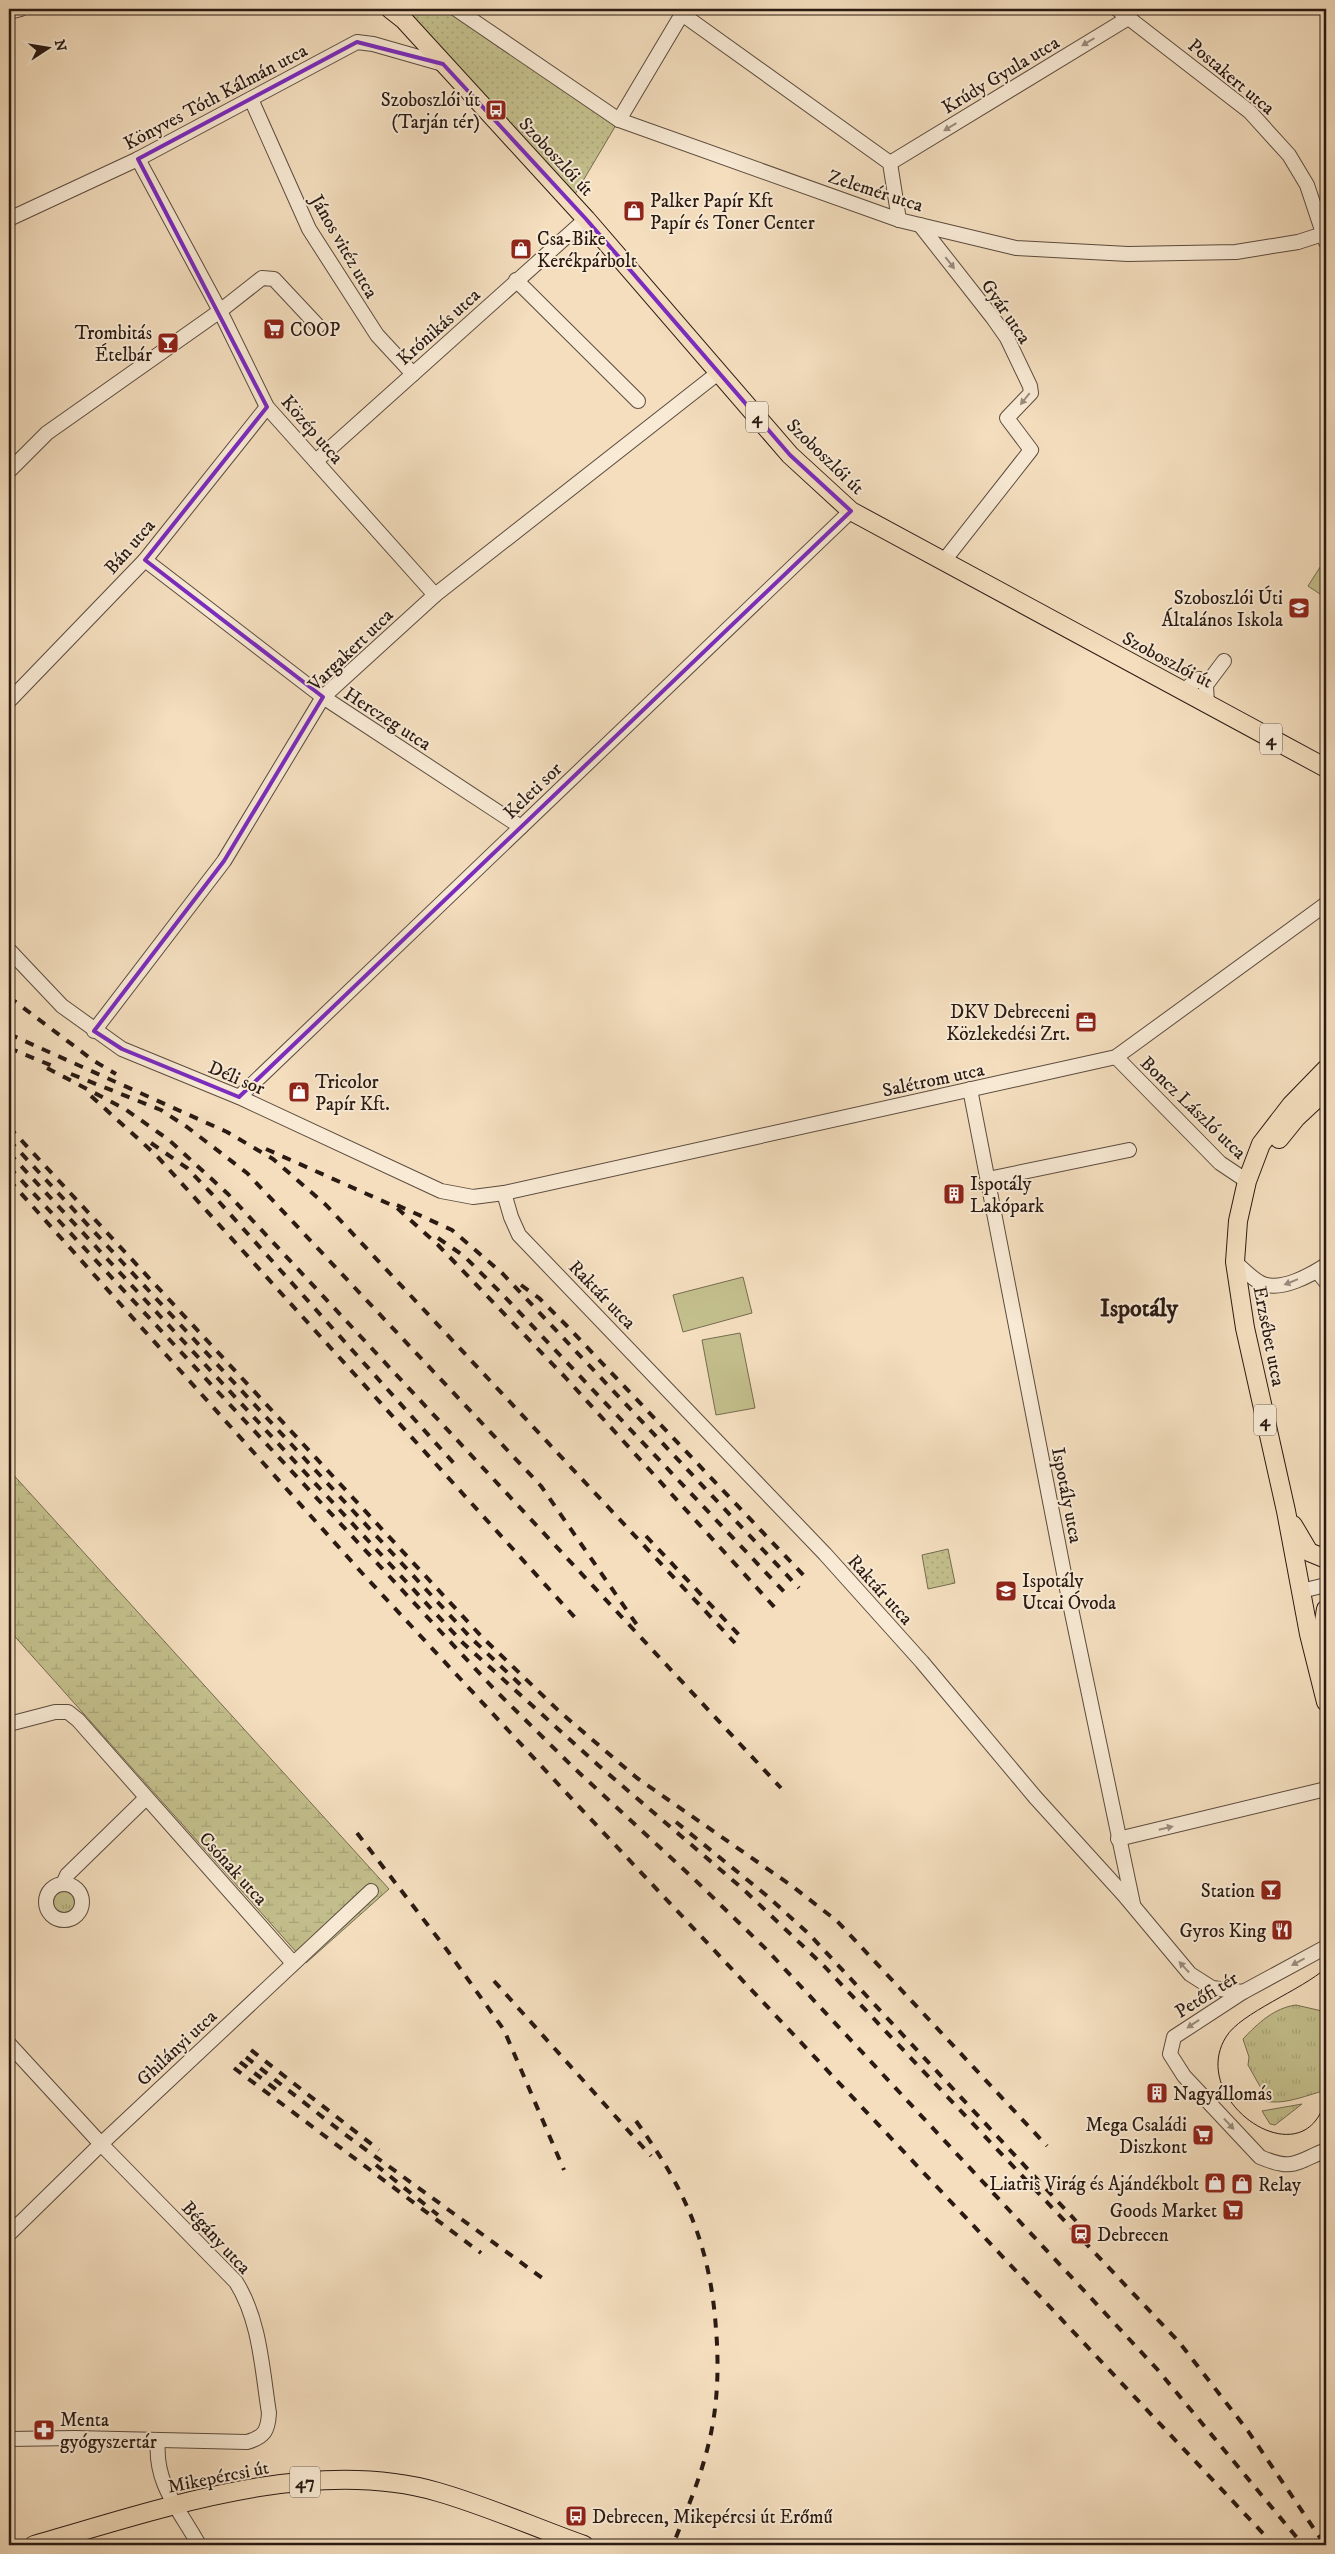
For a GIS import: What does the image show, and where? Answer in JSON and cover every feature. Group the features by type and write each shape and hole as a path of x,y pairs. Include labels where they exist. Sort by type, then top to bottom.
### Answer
{"main road":[{"name":"Szoboszlói út","path":"390,9 404,20 586,219 790,454 851,511 1326,768"},
{"name":"Erzsébet utca","path":"1325,1696 1245,1328 1235,1262 1238,1221 1246,1181 1261,1144 1291,1105 1326,1069"},
{"name":"Erzsébet utca","path":"1246,1181 1296,1118 1326,1090"},
{"path":"1286,1511 1298,1536 1309,1552 1326,1559"},
{"path":"1325,1696 1322,1634 1326,1609"},
{"name":"Mikepércsi út","path":"34,2545 175,2505 272,2485 321,2481 382,2482 437,2492 584,2545"}],"street":[{"path":"9,12 21,9"},
{"name":"Zelemér utca","path":"456,9 619,120 899,220 1016,248 1128,254 1236,252 1326,237"},
{"name":"Postakert utca","path":"1117,9 1130,17 1250,112 1289,155 1307,186 1326,237"},
{"path":"619,120 684,12 890,163 899,220"},
{"name":"Krúdy Gyula utca","path":"890,163 1130,17"},
{"name":"Könyves Tóth Kálmán utca","path":"9,219 138,160 356,42 373,44 443,64"},
{"name":"János vitéz utca","path":"251,99 310,229 377,335 413,374"},
{"name":"Közép utca","path":"138,160 220,311 267,407 435,594"},
{"name":"Krónikás utca","path":"316,461 586,219"},
{"name":"Gyár utca","path":"920,225 1007,338 1030,386 1031,393 1007,418 1032,450 943,562"},
{"path":"9,471 47,433 220,311 262,278 274,279 318,326"},
{"path":"516,280 638,401"},
{"name":"Vargakert utca","path":"94,1031 224,861 323,697 435,594 718,373"},
{"name":"Bán utca","path":"9,701 145,560 267,407"},
{"name":"Keleti sor","path":"239,1097 851,511"},
{"name":"Herczeg utca","path":"145,560 323,697 521,827"},
{"path":"1207,704 1206,685 1224,662"},
{"path":"1182,691 1199,679 1206,685"},
{"name":"Salétrom utca","path":"504,1193 1116,1058 1326,904"},
{"name":"Déli sor","path":"9,950 62,1006 94,1031 122,1049 239,1097 441,1191 473,1197 504,1193"},
{"name":"Boncz László utca","path":"1116,1058 1220,1163 1246,1181"},
{"name":"Ispotály utca","path":"970,1089 1118,1839 1134,1907"},
{"path":"988,1178 1129,1150"},
{"name":"Raktár utca","path":"504,1193 511,1217 519,1234 824,1554 922,1662 1036,1797 1134,1907 1179,1962 1202,1983 1223,1991 1242,1992"},
{"path":"1235,1262 1263,1284 1278,1287 1322,1268 1326,1282"},
{"path":"1301,1591 1326,1585"},
{"name":"Csónak utca","path":"9,1724 55,1712 68,1712 78,1720 293,1963"},
{"path":"1118,1839 1326,1789"},
{"path":"63,1884 67,1875 146,1798"},
{"name":"Ghilányi utca","path":"9,2234 101,2144 371,1891"},
{"name":"Petőfi tér","path":"1326,1947 1242,1992 1174,2037 1170,2054 1184,2076 1260,2157 1276,2164 1290,2166 1326,2150"},
{"name":"Bégány utca","path":"9,2044 101,2144 236,2282 252,2314 269,2413 268,2427 264,2434 247,2442 158,2442"},
{"path":"9,2439 74,2438 158,2442 157,2457 163,2484 198,2545"}],"highlighted area":[{"path":"357,42 443,64 586,219 790,455 851,511 239,1097 122,1049 94,1031 224,861 323,697 145,560 267,407 138,159"}],"green space":[{"path":"404,9 445,9 619,120 574,196"},
{"path":"1326,558 1326,598 1308,586"},
{"path":"743,1277 752,1313 683,1332 673,1295"},
{"path":"740,1333 755,1408 716,1415 702,1340"},
{"path":"9,1470 389,1889 306,1963 9,1630"},
{"path":"948,1549 955,1583 928,1589 922,1555"},
{"path":"64,1891 72,1894 75,1902 72,1910 64,1913 56,1910 53,1902 56,1894"},
{"path":"1296,2005 1322,2011 1323,2091 1296,2099 1277,2102 1259,2100 1250,2096 1262,2090 1248,2065 1249,2057 1243,2039 1274,2013"},
{"path":"1302,2104 1275,2125 1270,2124 1262,2111"}],"tram line":[{"path":"1326,1968 1302,1985 1257,2010 1233,2028 1226,2037 1218,2062 1222,2086 1235,2107 1254,2124 1275,2133 1297,2133 1315,2122 1326,2097"},
{"path":"1326,2002 1326,2065"}],"railway":[{"path":"9,997 94,1061 116,1074"},
{"path":"9,1034 227,1132 273,1159 326,1205 735,1643"},
{"path":"9,1048 55,1067"},
{"path":"47,1068 125,1109 169,1140 228,1194 781,1788"},
{"path":"71,1074 161,1110 187,1127 247,1173 541,1486 637,1625"},
{"path":"91,1096 156,1155 579,1622"},
{"path":"9,1127 482,1637 560,1712 637,1778 792,1886 837,1921 1047,2146"},
{"path":"9,1140 471,1638 526,1690"},
{"path":"151,1143 187,1168 212,1194 459,1469"},
{"path":"266,1149 396,1207 438,1245 565,1377 777,1610"},
{"path":"9,1153 463,1643 598,1765 743,1889 824,1966 1179,2342 1248,2431 1325,2545"},
{"path":"9,1167 495,1690 574,1768 694,1879 767,1950 1157,2369 1303,2545"},
{"path":"9,1180 362,1573 585,1813 1274,2545"},
{"path":"397,1205 452,1230 503,1274 799,1588"},
{"path":"438,1238 464,1256 504,1296 789,1597"},
{"path":"521,1285 539,1298 566,1325 808,1580"},
{"path":"646,1536 740,1636"},
{"path":"676,1822 766,1895 809,1934 1076,2221"},
{"path":"357,1833 447,1950 504,2030 564,2170"},
{"path":"494,1981 651,2156"},
{"path":"251,2050 379,2150"},
{"path":"246,2057 343,2133 545,2280"},
{"path":"240,2062 278,2091"},
{"path":"234,2068 481,2253"},
{"path":"636,2121 668,2170 692,2219 708,2270 716,2329 717,2386 712,2428 698,2481 673,2545"},
{"path":"376,2165 438,2215"}],"place":[{"name":"Szoboszlói út (Tarján tér)","path":"496,110"},
{"name":"Palker Papír Kft Papír és Toner Center","path":"634,211"},
{"name":"Csa-Bike Kerékpárbolt","path":"521,249"},
{"name":"COOP","path":"274,329"},
{"name":"Trombitás Ételbár","path":"168,343"},
{"name":"Szoboszlói Úti Általános Iskola","path":"1299,608"},
{"name":"DKV Debreceni Közlekedési Zrt.","path":"1086,1022"},
{"name":"Tricolor Papír Kft.","path":"299,1092"},
{"name":"Ispotály Lakópark","path":"954,1194"},
{"name":"Ispotály Utcai Óvoda","path":"1006,1591"},
{"name":"Station","path":"1271,1890"},
{"name":"Gyros King","path":"1282,1930"},
{"name":"Nagyállomás","path":"1157,2093"},
{"name":"Mega Családi Diszkont","path":"1203,2135"},
{"name":"Liatris Virág és Ajándékbolt","path":"1215,2183"},
{"name":"Relay","path":"1242,2184"},
{"name":"Goods Market","path":"1233,2210"},
{"name":"Debrecen","path":"1081,2234"},
{"name":"Menta gyógyszertár","path":"44,2430"},
{"name":"Debrecen, Mikepércsi út Erőmű","path":"576,2516"}],"district":[{"name":"Ispotály","path":"1139,1308"}]}
